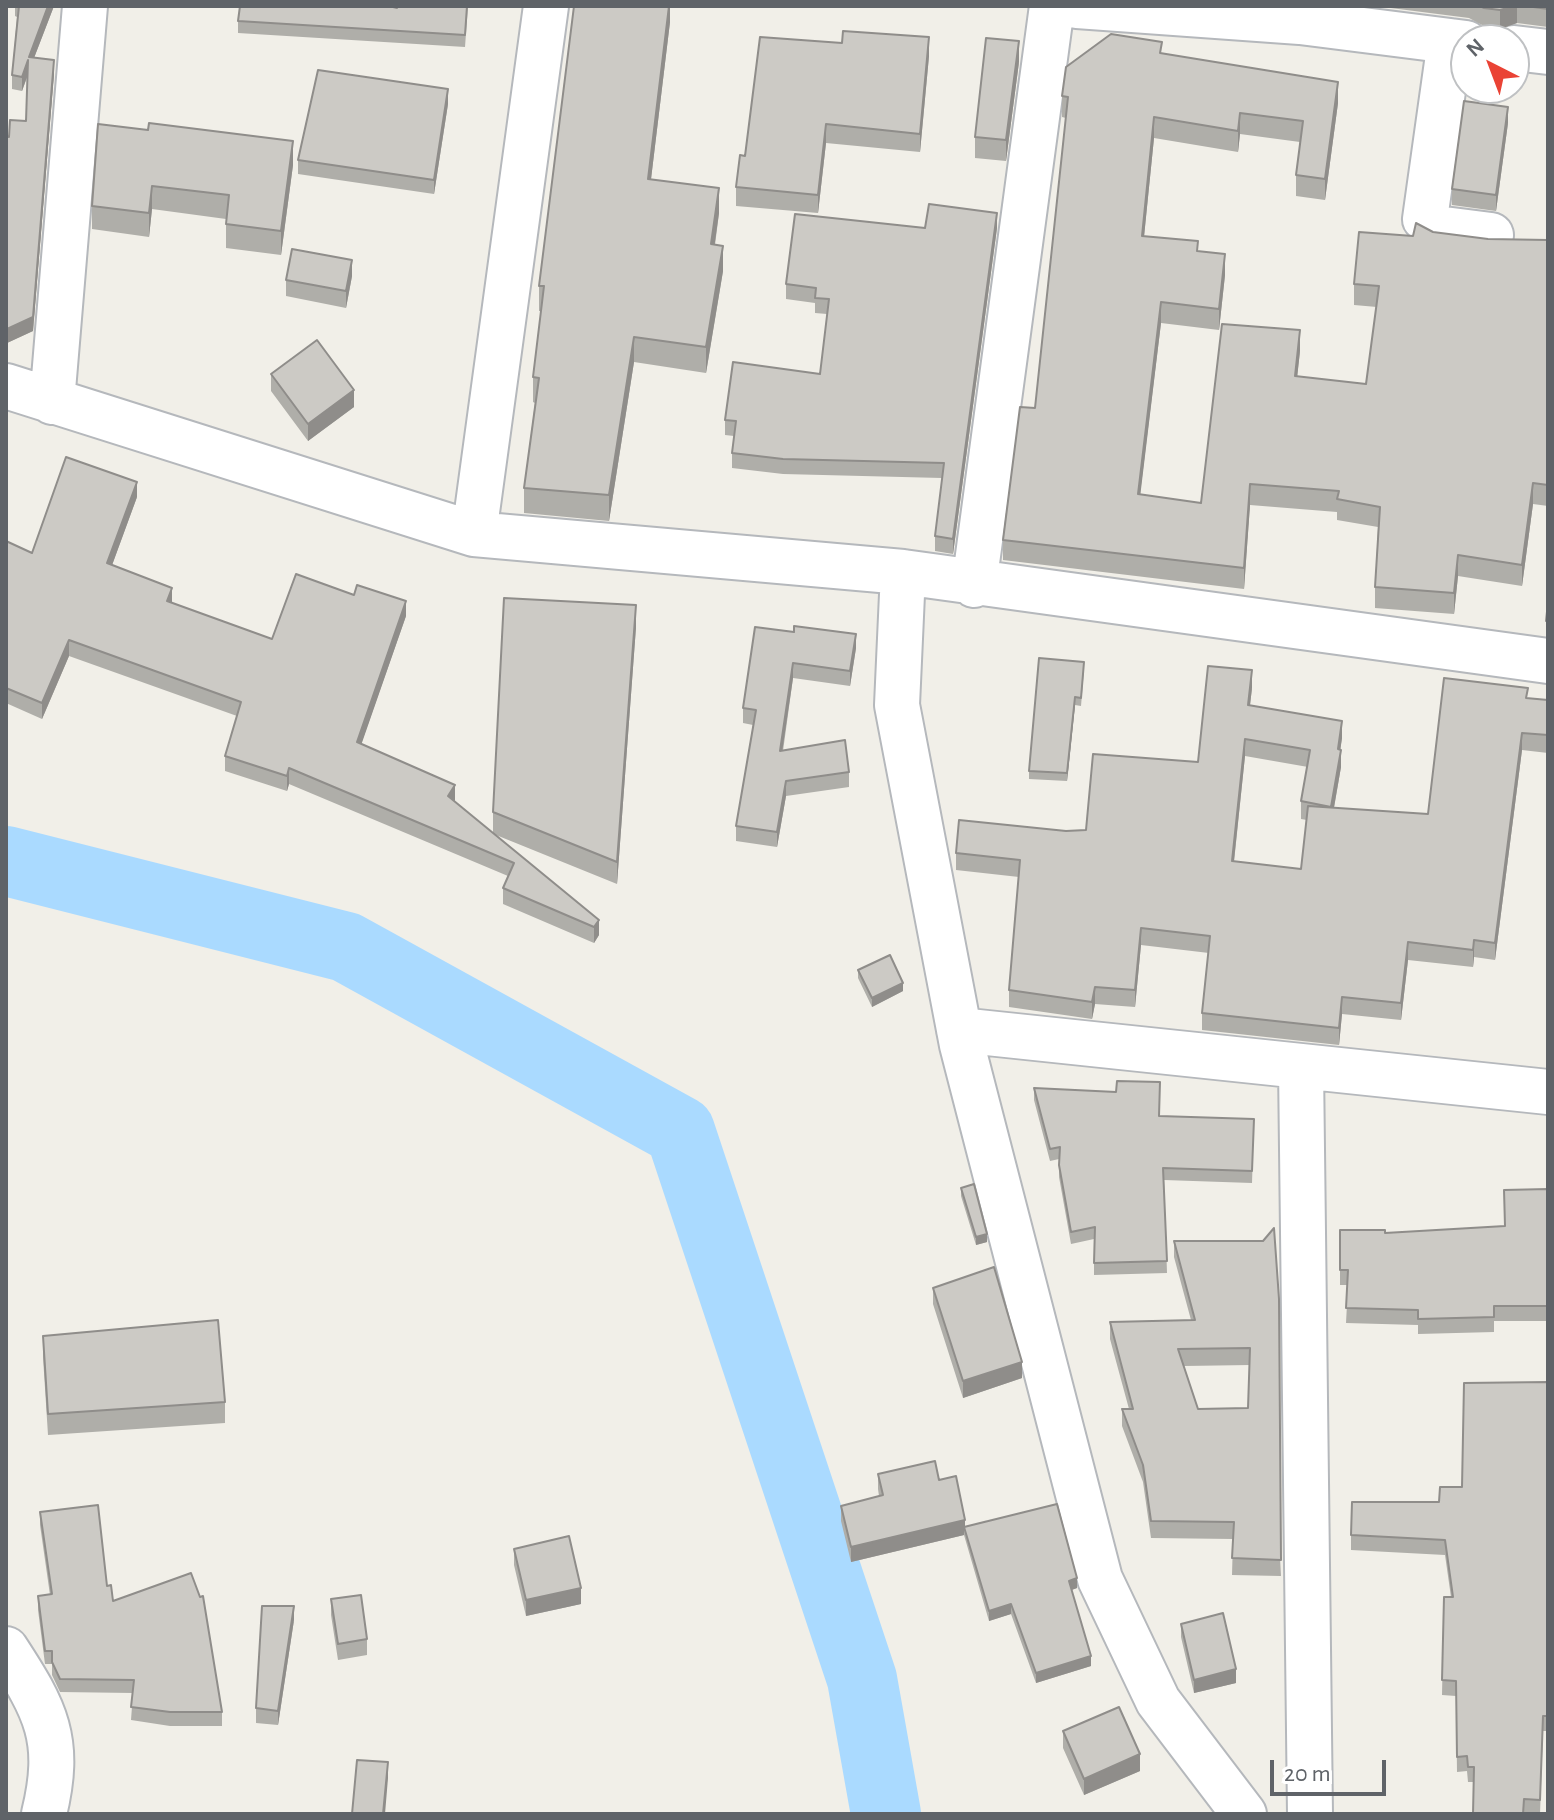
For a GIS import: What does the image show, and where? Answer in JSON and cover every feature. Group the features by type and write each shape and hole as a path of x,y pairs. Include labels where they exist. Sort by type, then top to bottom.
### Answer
{"street":[{"path":"52,402 85,6"},
{"path":"474,534 546,6"},
{"path":"974,585 1052,6"},
{"path":"1077,6 1302,14 1450,41"},
{"path":"1450,85 1425,219 1436,228 1491,235"},
{"path":"6,386 474,534 903,572 974,585 1548,661"},
{"path":"903,572 897,705 959,1030 1100,1579 1158,1701 1244,1814"},
{"path":"959,1030 1548,1092"},
{"path":"1301,1066 1310,1814"},
{"path":"6,1649 39,1699 49,1727 52,1779 44,1814"}],"building":[{"path":"19,6 48,6 29,57 54,60 33,317 7,329 6,136 9,137 10,120 26,121 28,60 22,77 12,75"},
{"path":"240,6 467,6 465,35 238,21"},
{"path":"574,6 669,6 648,179 719,188 711,244 723,246 706,347 634,337 609,495 524,488 539,378 533,377 544,286 539,286"},
{"path":"1480,6 1514,6 1500,10"},
{"path":"843,31 929,37 920,134 826,124 818,195 736,187 740,155 745,156 760,37 842,43"},
{"path":"1111,34 1162,42 1160,53 1338,82 1325,179 1296,175 1303,121 1240,113 1238,131 1154,117 1142,236 1198,241 1197,251 1225,254 1219,309 1161,302 1138,494 1201,503 1222,324 1300,330 1295,376 1366,384 1379,286 1354,284 1359,232 1413,236 1416,223 1433,232 1488,239 1548,240 1548,485 1533,483 1522,565 1458,555 1454,593 1375,587 1380,507 1337,499 1339,491 1250,484 1244,568 1003,540 1020,407 1035,408 1068,97 1062,96 1066,67"},
{"path":"986,38 1019,41 1006,140 975,137"},
{"path":"318,70 448,89 434,180 298,160"},
{"path":"1464,104 1508,107 1496,195 1452,189"},
{"path":"149,123 293,141 281,231 226,224 229,195 152,186 149,213 92,206 98,124 148,130"},
{"path":"929,204 997,213 953,539 935,536 944,463 783,459 732,453 736,421 725,420 733,362 820,374 829,299 815,298 816,288 786,284 795,214 925,228"},
{"path":"292,249 352,260 346,291 286,280"},
{"path":"317,340 354,390 308,424 271,374"},
{"path":"66,457 137,482 107,563 172,588 167,601 272,639 296,574 354,595 357,585 406,601 357,742 455,785 448,796 599,920 594,927 503,888 514,863 289,768 287,776 225,756 241,702 69,640 42,703 6,688 6,541 32,553"},
{"path":"504,598 636,605 617,862 493,812"},
{"path":"794,626 856,634 850,671 793,663 780,751 845,740 849,772 786,781 777,832 736,826 756,710 743,708 755,627 794,632"},
{"path":"1039,658 1084,662 1081,698 1075,697 1067,773 1029,771"},
{"path":"1208,666 1252,670 1248,705 1342,721 1338,749 1341,750 1331,807 1301,801 1310,750 1245,739 1232,861 1301,869 1308,806 1428,814 1444,678 1528,688 1526,698 1548,700 1548,735 1522,733 1495,943 1474,940 1473,950 1408,942 1401,1003 1342,997 1339,1028 1202,1013 1210,936 1141,928 1135,990 1095,987 1092,1002 1009,990 1020,860 956,853 959,820 1066,831 1086,830 1093,754 1198,762"},
{"path":"890,955 903,983 872,998 858,970"},
{"path":"1117,1081 1160,1082 1159,1116 1254,1119 1252,1171 1163,1168 1167,1261 1094,1263 1095,1227 1071,1232 1059,1165 1060,1147 1050,1149 1034,1088 1116,1092"},
{"path":"974,1184 987,1234 976,1237 961,1188"},
{"path":"1548,1189 1548,1306 1494,1306 1494,1317 1418,1319 1418,1310 1346,1308 1348,1270 1340,1270 1340,1230 1385,1230 1385,1233 1505,1226 1504,1190"},
{"path":"1274,1228 1279,1299 1281,1560 1232,1558 1234,1522 1151,1521 1143,1465 1122,1409 1133,1409 1110,1322 1195,1320 1174,1241 1263,1241","holes":["1250,1348 1248,1408 1198,1409 1178,1349"]},
{"path":"994,1267 1022,1362 963,1381 933,1288"},
{"path":"218,1320 225,1402 48,1414 43,1336"},
{"path":"1548,1382 1548,1716 1543,1716 1540,1800 1524,1799 1523,1814 1473,1814 1474,1767 1468,1767 1467,1756 1457,1757 1456,1681 1442,1680 1444,1597 1453,1597 1445,1540 1351,1535 1352,1502 1439,1502 1440,1487 1462,1487 1464,1383"},
{"path":"935,1461 939,1480 956,1476 965,1520 851,1547 841,1506 883,1495 878,1474"},
{"path":"1057,1504 1077,1578 1069,1581 1091,1656 1036,1673 1011,1604 989,1611 964,1527"},
{"path":"98,1505 107,1586 111,1585 113,1601 191,1573 200,1597 203,1596 222,1712 170,1712 131,1707 134,1680 60,1679 52,1662 52,1651 45,1651 38,1596 52,1594 40,1512"},
{"path":"569,1536 581,1588 526,1600 514,1549"},
{"path":"361,1595 367,1639 338,1644 331,1599"},
{"path":"262,1606 294,1606 278,1711 256,1708"},
{"path":"1223,1613 1236,1669 1194,1680 1181,1624"},
{"path":"1119,1707 1140,1754 1084,1779 1063,1731"},
{"path":"357,1760 388,1762 383,1814 352,1814"}],"waterway":[{"path":"6,861 346,947 680,1131 862,1679 886,1814"}]}
